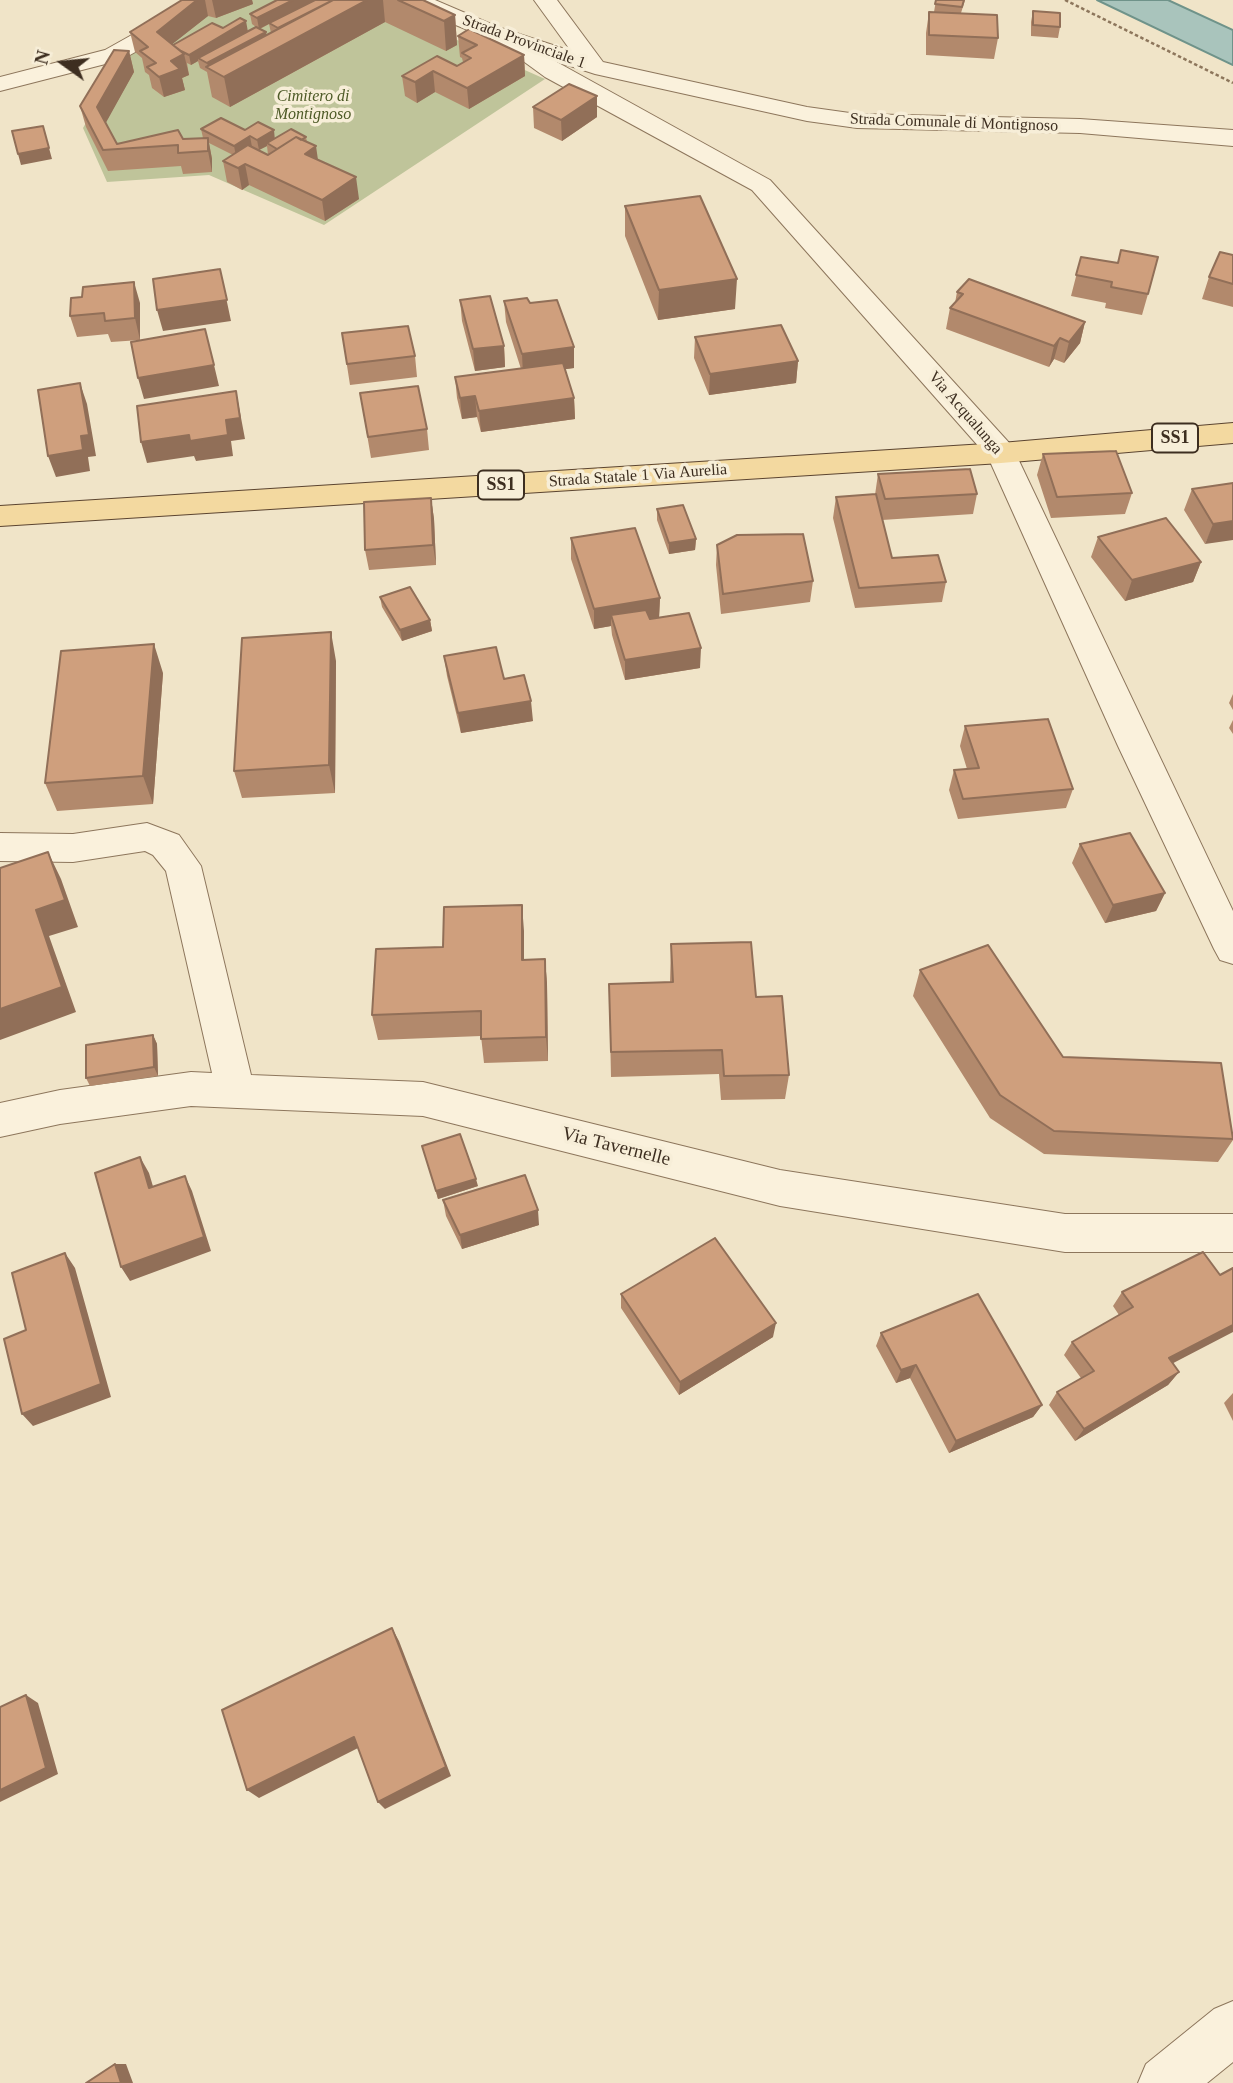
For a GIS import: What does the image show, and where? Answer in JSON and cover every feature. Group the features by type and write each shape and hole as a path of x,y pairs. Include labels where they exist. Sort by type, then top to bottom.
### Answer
{"main road":[{"name":"Strada Statale 1 Via Aurelia","path":"0,516 1002,453 1233,433"}],"street":[{"path":"0,84 113,55 179,18 221,0"},
{"path":"420,2 464,0"},
{"path":"545,0 595,67"},
{"name":"Strada Provinciale 1","path":"420,2 505,37 595,67"},
{"name":"Via Acqualunga","path":"505,37 554,72 761,185 1002,453 1135,746 1233,949"},
{"name":"Strada Comunale di Montignoso","path":"595,67 807,114 857,121 1080,126 1233,138"},
{"path":"0,847 74,848 147,837 166,845 183,866 235,1089"},
{"name":"Via Tavernelle","path":"0,1120 60,1107 191,1088 423,1099 780,1188 1065,1233 1233,1233"},
{"path":"1165,2083 1233,2028"}],"path":[{"path":"1065,0 1233,83"}],"green space":[{"name":"Cimitero di Montignoso","path":"232,0 367,0 545,79 324,225 209,175 107,182 83,128 116,71 133,52"}],"water":[{"path":"1097,0 1168,0 1233,30 1233,65"}],"building":[{"path":"182,0 197,0 157,32 184,54 171,61 180,69 159,77 147,67 156,63 140,51 148,47 130,32"},
{"path":"277,0 293,0 257,18 250,14"},
{"path":"315,0 333,0 278,28 269,23"},
{"path":"333,0 367,0 224,77 206,67"},
{"path":"398,0 423,0 455,15 444,21"},
{"path":"936,0 964,0 962,7 935,4"},
{"path":"1033,11 1060,13 1060,27 1033,25"},
{"path":"929,12 997,15 998,38 929,35"},
{"path":"240,18 246,21 189,55 173,45 212,23 223,28"},
{"path":"256,27 266,32 207,63 198,58"},
{"path":"469,29 524,55 467,88 433,71 415,82 402,76 437,56 457,66 471,58 462,53 477,45 458,36"},
{"path":"114,50 129,51 97,107 117,144 178,130 183,139 208,138 208,151 178,153 178,145 103,150 80,106"},
{"path":"569,84 597,96 561,120 533,107"},
{"path":"221,118 245,130 258,122 274,130 257,140 250,136 234,146 201,129"},
{"path":"43,126 49,148 18,154 12,131"},
{"path":"291,129 306,137 301,140 296,137 277,149 267,143"},
{"path":"296,137 316,146 305,154 356,177 322,200 245,164 238,168 223,161 248,145 268,155"},
{"path":"700,196 737,279 659,290 625,206"},
{"path":"1121,250 1158,257 1148,294 1111,287 1112,282 1076,275 1081,257 1118,263"},
{"path":"1220,252 1233,255 1233,284 1209,277"},
{"path":"220,269 227,300 157,310 153,279"},
{"path":"969,279 1085,322 1069,342 1060,338 1054,346 950,308 963,294 957,292"},
{"path":"134,282 135,318 105,321 104,313 70,316 71,298 82,297 83,287"},
{"path":"490,296 504,346 473,349 460,300"},
{"path":"527,298 530,303 557,300 574,347 522,354 504,301"},
{"path":"781,325 798,361 710,374 695,337"},
{"path":"408,326 415,356 347,364 342,333"},
{"path":"205,329 214,365 138,378 131,342"},
{"path":"563,363 574,398 479,411 475,396 460,398 455,377"},
{"path":"80,383 89,435 81,436 83,450 48,456 38,390"},
{"path":"418,386 427,429 368,437 360,393"},
{"path":"236,391 240,418 226,420 228,435 190,441 189,435 141,442 137,406"},
{"path":"1116,451 1132,493 1057,497 1043,454"},
{"path":"970,469 977,494 885,499 878,474"},
{"path":"1233,483 1233,521 1213,524 1192,489"},
{"path":"876,494 892,558 938,555 946,582 859,588 836,497"},
{"path":"431,498 433,545 365,550 364,502"},
{"path":"683,505 696,539 669,543 657,509"},
{"path":"1166,518 1201,562 1132,580 1098,537"},
{"path":"635,528 660,598 594,609 571,538"},
{"path":"803,534 813,581 723,594 717,545 737,535"},
{"path":"410,587 430,620 400,630 380,597"},
{"path":"646,610 650,619 689,613 701,648 625,660 611,615"},
{"path":"331,632 329,765 234,771 242,638"},
{"path":"154,644 143,776 45,783 61,651"},
{"path":"496,647 504,679 524,675 531,701 458,713 444,656"},
{"path":"1048,719 1073,789 963,799 954,770 979,768 965,726"},
{"path":"1130,833 1165,893 1113,905 1080,844"},
{"path":"48,852 65,900 36,910 62,987 0,1009 0,868"},
{"path":"522,905 522,960 545,959 546,1037 481,1039 481,1011 372,1015 376,949 443,947 444,907"},
{"path":"751,942 756,997 782,996 789,1075 724,1076 722,1050 611,1052 609,984 673,982 671,944"},
{"path":"988,945 1063,1057 1221,1063 1233,1139 1054,1131 1000,1095 920,970"},
{"path":"153,1035 154,1067 86,1078 86,1045"},
{"path":"460,1134 476,1179 436,1191 422,1146"},
{"path":"140,1157 149,1188 185,1176 204,1237 121,1267 95,1173"},
{"path":"525,1175 538,1210 460,1235 443,1200"},
{"path":"715,1238 776,1323 680,1382 621,1294"},
{"path":"1203,1252 1220,1275 1233,1268 1233,1325 1169,1358 1179,1372 1084,1429 1057,1392 1094,1371 1072,1342 1133,1307 1122,1292"},
{"path":"65,1253 101,1384 22,1414 4,1339 26,1330 12,1273"},
{"path":"978,1294 1042,1405 956,1441 916,1365 901,1370 881,1333"},
{"path":"392,1628 446,1767 378,1802 354,1737 247,1790 222,1710"},
{"path":"26,1695 46,1768 0,1790 0,1707"},
{"path":"115,2064 121,2083 86,2083"}]}
